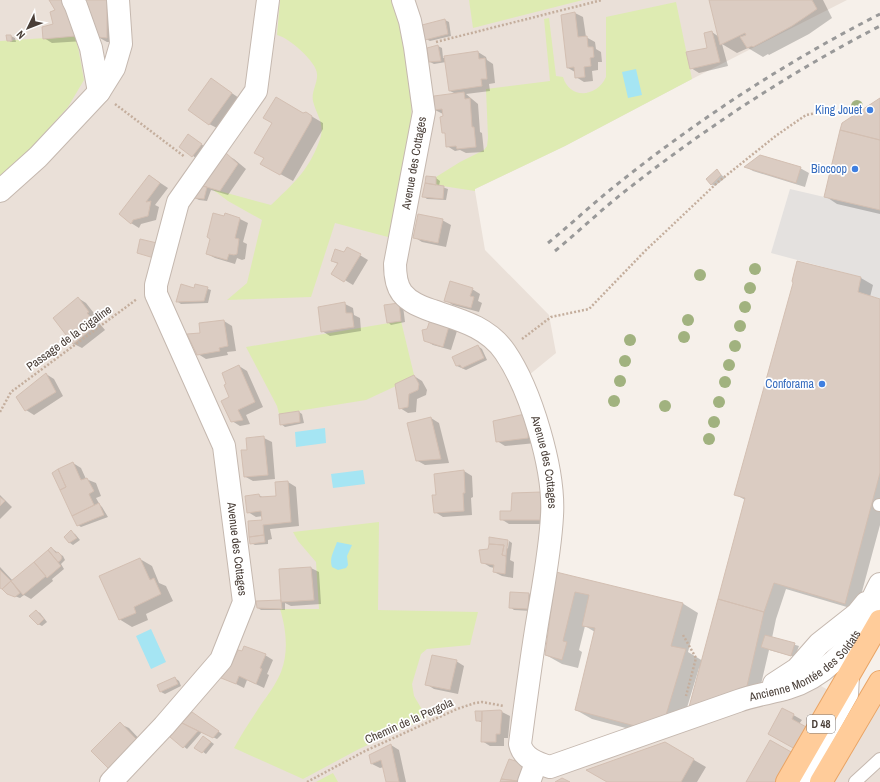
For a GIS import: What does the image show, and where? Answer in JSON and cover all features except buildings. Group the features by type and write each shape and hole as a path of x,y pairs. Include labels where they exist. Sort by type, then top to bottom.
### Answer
{"main road":[{"name":"D 48","path":"787,782 879,623"},
{"name":"D 48","path":"817,773 859,717 880,682"}],"street":[{"path":"73,0 91,48 99,92"},
{"path":"0,191 38,157 99,92 114,68 121,44 118,0"},
{"name":"Avenue des Cottages","path":"111,782 164,726 222,660 244,602 224,446 156,294 156,285 175,207 258,86 268,0"},
{"name":"Avenue des Cottages","path":"403,0 410,21 415,47 424,117 395,264 395,277 402,293 415,304 474,325 490,335 504,352 519,378 532,410 546,457 551,490 552,514 550,539 535,632 520,744 532,772 750,697"},
{"name":"Ancienne Montée des Soldats","path":"750,697 802,683 835,661 855,637 877,589"}],"lane":[{"path":"803,782 817,773 852,695 854,667"},
{"path":"855,782 880,759"}],"path":[{"path":"415,47 602,0"},
{"path":"99,92 201,169"},
{"path":"504,352 552,317 589,309 645,251 718,182 806,114 822,112"},
{"name":"Passage de la Cigaline","path":"0,412 11,392 156,285"},
{"path":"683,635 696,658 685,701"},
{"name":"Chemin de la Pergola","path":"307,782 365,751 457,709 482,702 525,709"}],"shaded area":[{"path":"0,0 847,0 565,146 475,189 475,191 485,250 549,315 556,353 518,384 547,494 516,749 548,771 814,682 867,712 880,689 880,782 0,782"},
{"path":"790,189 880,210 880,299 858,292 861,277 771,253"}],"green space":[{"path":"280,0 392,0 399,19 412,96 411,121 397,205 388,237 335,223 311,297 227,300 247,283 262,220 228,201 212,189 271,205 305,169 315,152 321,136 321,125 313,101 317,77 316,69 301,51 288,40 277,35"},
{"path":"469,0 583,0 473,28"},
{"path":"676,2 692,79 565,146 475,189 475,191 436,185 436,177 460,162 484,150 487,146 486,89 550,81 544,19 549,18 556,76 563,77 571,90 584,93 596,89 602,84 606,77 606,17"},
{"path":"76,36 84,80 68,107 33,146 0,177 0,41"},
{"path":"401,321 414,375 396,384 396,386 366,400 279,414 277,406 246,347"},
{"path":"379,522 378,610 478,612 470,645 427,649 421,654 412,684 414,696 427,718 359,749 303,779 234,748 274,685 284,664 286,640 280,609 319,609 316,562 298,541 293,532"},
{"path":"333,773 338,782 316,782"}],"water":[{"path":"636,69 642,95 628,98 622,72"},
{"path":"325,428 326,443 296,447 295,432"},
{"path":"363,470 365,484 333,488 331,474"},
{"path":"337,542 352,545 347,556 348,565 346,568 338,570 332,567 331,564 332,554"},
{"path":"151,629 166,662 151,669 136,636"}],"railway":[{"path":"548,243 610,190 707,117 775,73 880,14"},
{"path":"555,251 624,192 716,124 813,63 880,26"}],"place":[{"name":"King Jouet","path":"870,110"},
{"name":"Biocoop","path":"855,169"},
{"name":"Conforama","path":"822,384"}]}
